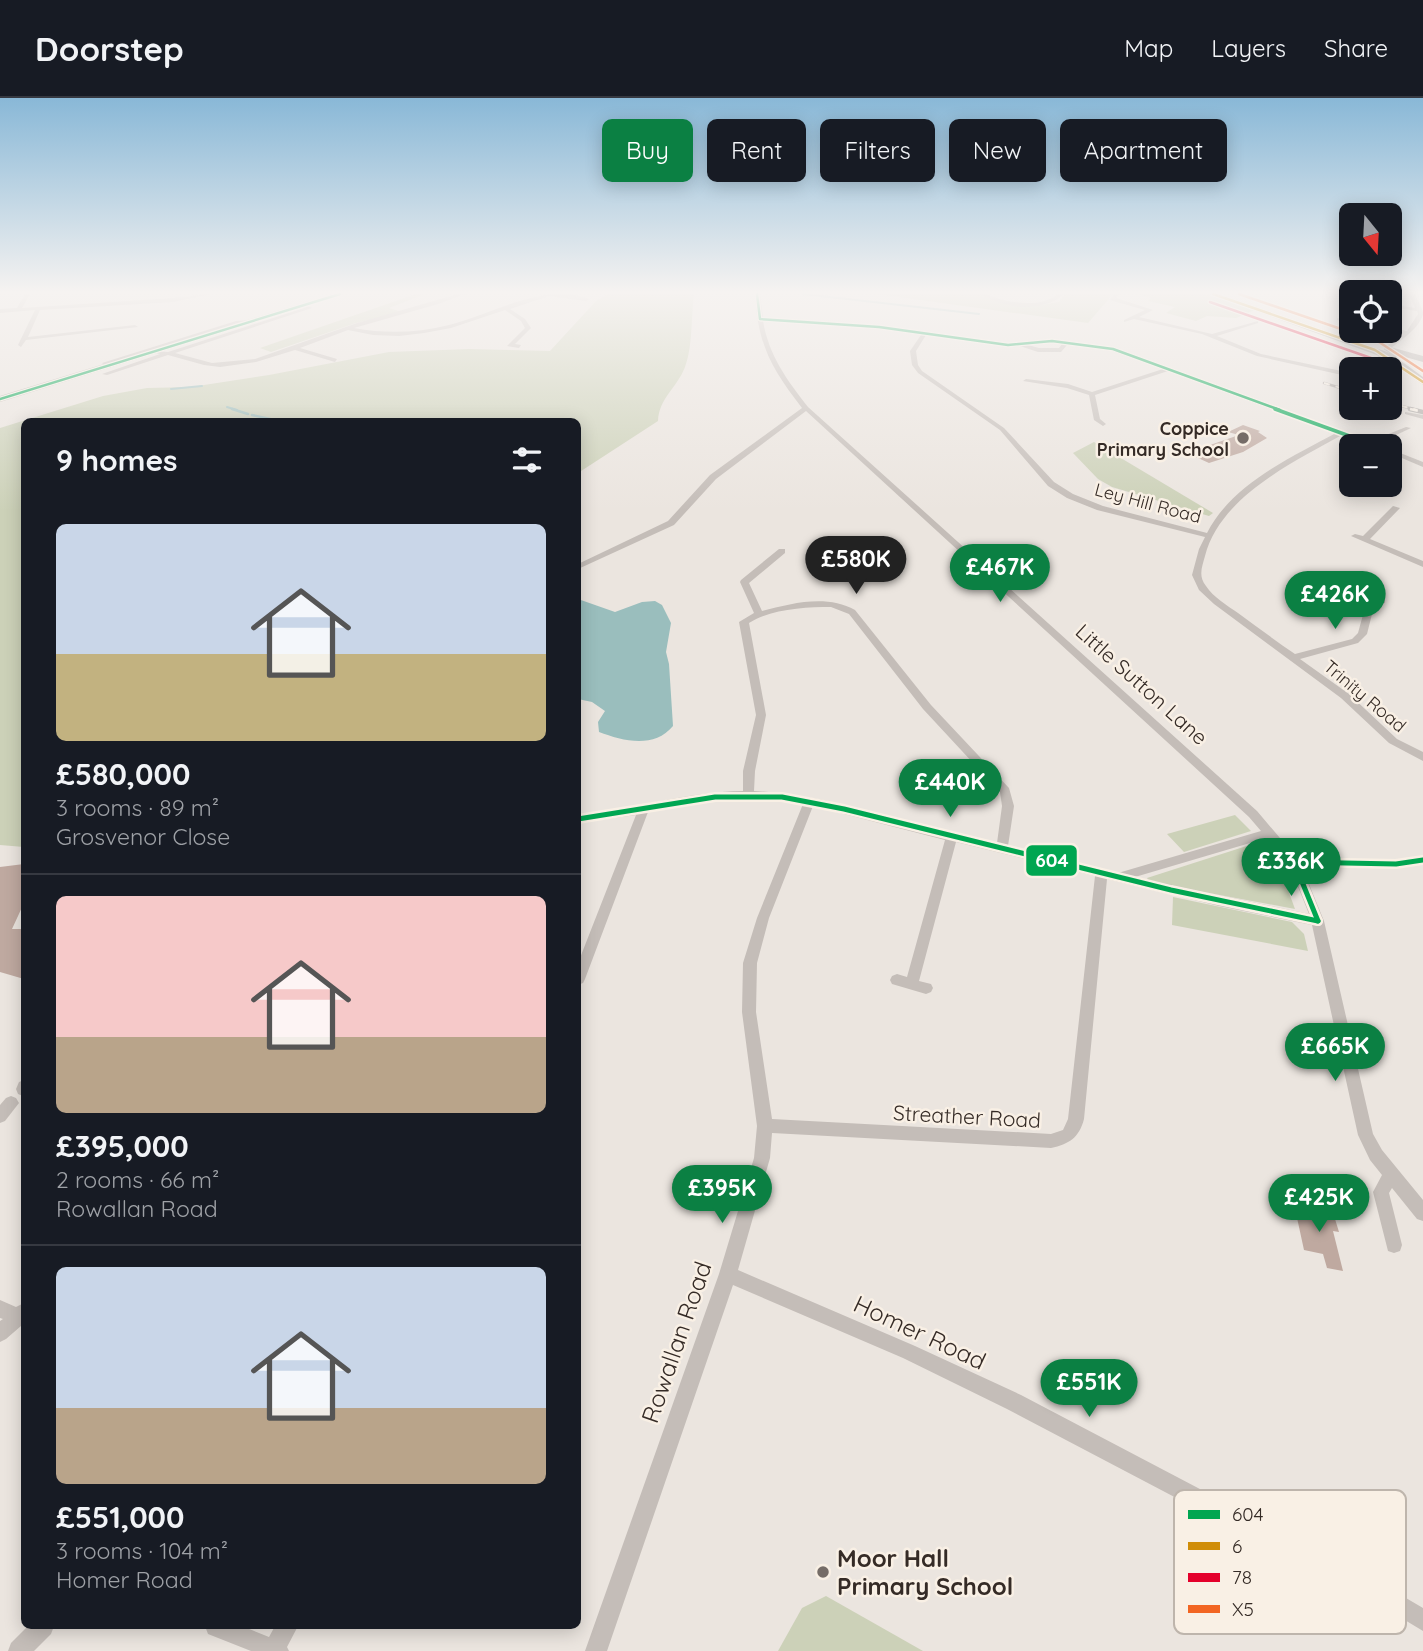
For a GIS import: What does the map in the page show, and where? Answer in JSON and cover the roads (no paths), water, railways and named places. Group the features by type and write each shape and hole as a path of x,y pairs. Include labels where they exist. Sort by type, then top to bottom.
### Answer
{"main road":[{"path":"0,399 123,366"},
{"path":"1402,366 1423,382"}],"street":[{"path":"108,366 112,371 125,366"},
{"name":"Little Sutton Lane","path":"775,366 806,408 1270,833 1294,862 1318,921 1366,1135 1376,1155 1423,1213"},
{"name":"Ley Hill Road","path":"916,366 920,372 1002,429 1059,490 1100,508 1207,535"},
{"path":"1164,366 1343,434"},
{"path":"1313,366 1339,372"},
{"path":"1031,381 1092,394 1170,369"},
{"path":"1092,394 1098,423"},
{"path":"581,566 671,523 688,508 713,477 806,408"},
{"path":"1407,412 1423,418"},
{"path":"1399,434 1408,430"},
{"name":"Trinity Road","path":"1340,433 1257,483 1219,517 1207,535 1196,575 1202,588 1345,696 1393,741 1423,757"},
{"path":"1402,456 1423,466"},
{"path":"1365,539 1392,506 1407,511"},
{"path":"1355,536 1423,564"},
{"path":"759,614 744,582 782,551"},
{"path":"1292,658 1354,641 1362,634 1372,598"},
{"path":"748,795 749,771 761,715 743,627 747,618 759,614 832,604 852,612 927,707 1005,791 1008,806 1002,849"},
{"path":"581,819 643,811 713,797 748,795 809,803 1212,901 1318,921"},
{"name":"Rowallan Road","path":"596,1651 727,1274 762,1158 765,1126 749,1012 750,963 762,918 809,803"},
{"path":"581,971 643,811"},
{"path":"1116,878 1270,833"},
{"path":"897,979 919,986 952,837"},
{"path":"1294,862 1396,864 1423,860"},
{"name":"Streather Road","path":"765,1126 1051,1141 1065,1138 1074,1130 1076,1119 1101,874"},
{"path":"0,1116 11,1103"},
{"path":"1391,1175 1381,1192 1394,1245"},
{"name":"Homer Road","path":"727,1274 909,1352 1014,1402 1181,1490"},
{"path":"0,1309 21,1315"},
{"path":"0,1334 21,1318"},
{"name":"Homer Road","path":"1406,1610 1423,1620"},
{"path":"19,1651 40,1629"},
{"path":"224,1629 276,1650 285,1629"}],"water":[{"path":"581,600 615,612 642,602 655,601 662,605 671,623 666,652 673,726 657,738 648,740 618,738 599,732 598,722 605,711 592,702 581,700"}],"waterway":[{"path":"171,389 202,386"},
{"path":"227,407 237,410"},
{"path":"232,409 248,414"},
{"path":"252,415 266,418"}],"railway":[{"path":"1324,383 1339,387"},
{"path":"1402,406 1417,410"},
{"path":"1410,409 1423,412"}],"place":[{"name":"Coppice Primary School","path":"1243,438"},
{"name":"Moor Hall Primary School","path":"823,1572"}]}
